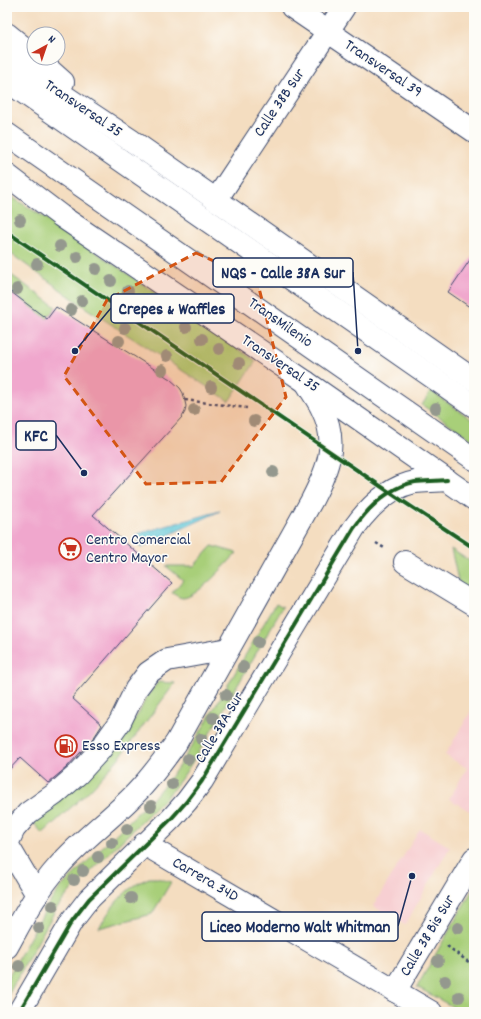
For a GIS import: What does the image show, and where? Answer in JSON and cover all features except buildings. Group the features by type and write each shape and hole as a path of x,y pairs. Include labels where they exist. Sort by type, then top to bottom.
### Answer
{"main road":[{"name":"Transversal 39","path":"292,7 474,131"},
{"name":"Calle 38B Sur","path":"216,200 344,7"},
{"path":"7,34 26,50"},
{"name":"Transversal 35","path":"7,58 132,141 472,374"},
{"path":"45,66 132,141"},
{"path":"7,82 474,406"},
{"name":"TransMilenio","path":"7,134 474,459"},
{"name":"Transversal 35","path":"7,175 61,216 474,498"},
{"path":"7,184 61,216"},
{"name":"Calle 38A Sur","path":"7,947 37,895 57,867 135,794 159,767 176,743 312,500 324,476 330,452 328,426 322,409 306,382"},
{"name":"Calle 38A Sur","path":"19,1012 72,921 89,899 187,801 202,781 354,528 364,514 381,498 401,487 415,482 447,480"},
{"path":"405,562 474,604"},
{"path":"37,895 7,844 14,828 28,813 55,794 78,774 100,750 120,722 136,689 148,673 167,660 228,649"},
{"name":"Carrera 34D","path":"144,844 430,1012"},
{"name":"Calle 38 Bis Sur","path":"395,991 474,859"}],"path":[{"path":"185,400 247,408"},
{"path":"430,933 474,966"}],"highlighted area":[{"path":"196,253 257,280 286,397 221,482 146,484 64,376 107,300"}],"shaded area":[{"path":"474,706 473,813 449,799 467,768 445,755"},
{"path":"420,829 450,847 405,925 373,906"}],"green space":[{"path":"7,194 47,219 256,361 229,401 86,308 7,251"},
{"path":"7,272 56,307 47,319 7,289"},
{"path":"431,391 474,421 474,441 422,405"},
{"path":"212,546 237,553 212,579 196,592 183,598 172,593 183,580 166,566 194,566"},
{"path":"451,549 474,564 474,594 459,585"},
{"path":"276,603 283,607 184,775 171,792 68,894 56,909 7,997 7,979 48,905 60,888 154,797 176,770 195,741"},
{"path":"158,682 175,683 119,758 90,790 42,834 34,823 119,741 139,713 146,698"},
{"path":"149,878 157,878 171,882 152,914 99,928 114,905 126,892 140,882"},
{"path":"474,887 474,1012 462,1012 417,987"}],"water":[{"path":"220,511 141,548 137,534"}],"cycle path":[{"path":"7,232 474,548"},
{"path":"19,1012 72,921 89,899 171,819 202,781 360,520 380,499 397,488 415,482 447,480"}],"place":[{"name":"Crepes & Waffles","path":"75,351"},
{"name":"NQS - Calle 38A Sur","path":"358,351"},
{"name":"KFC","path":"84,473"},
{"name":"Centro Comercial Centro Mayor","path":"70,549"},
{"name":"Esso Express","path":"66,746"},
{"name":"Liceo Moderno Walt Whitman","path":"412,876"}]}
